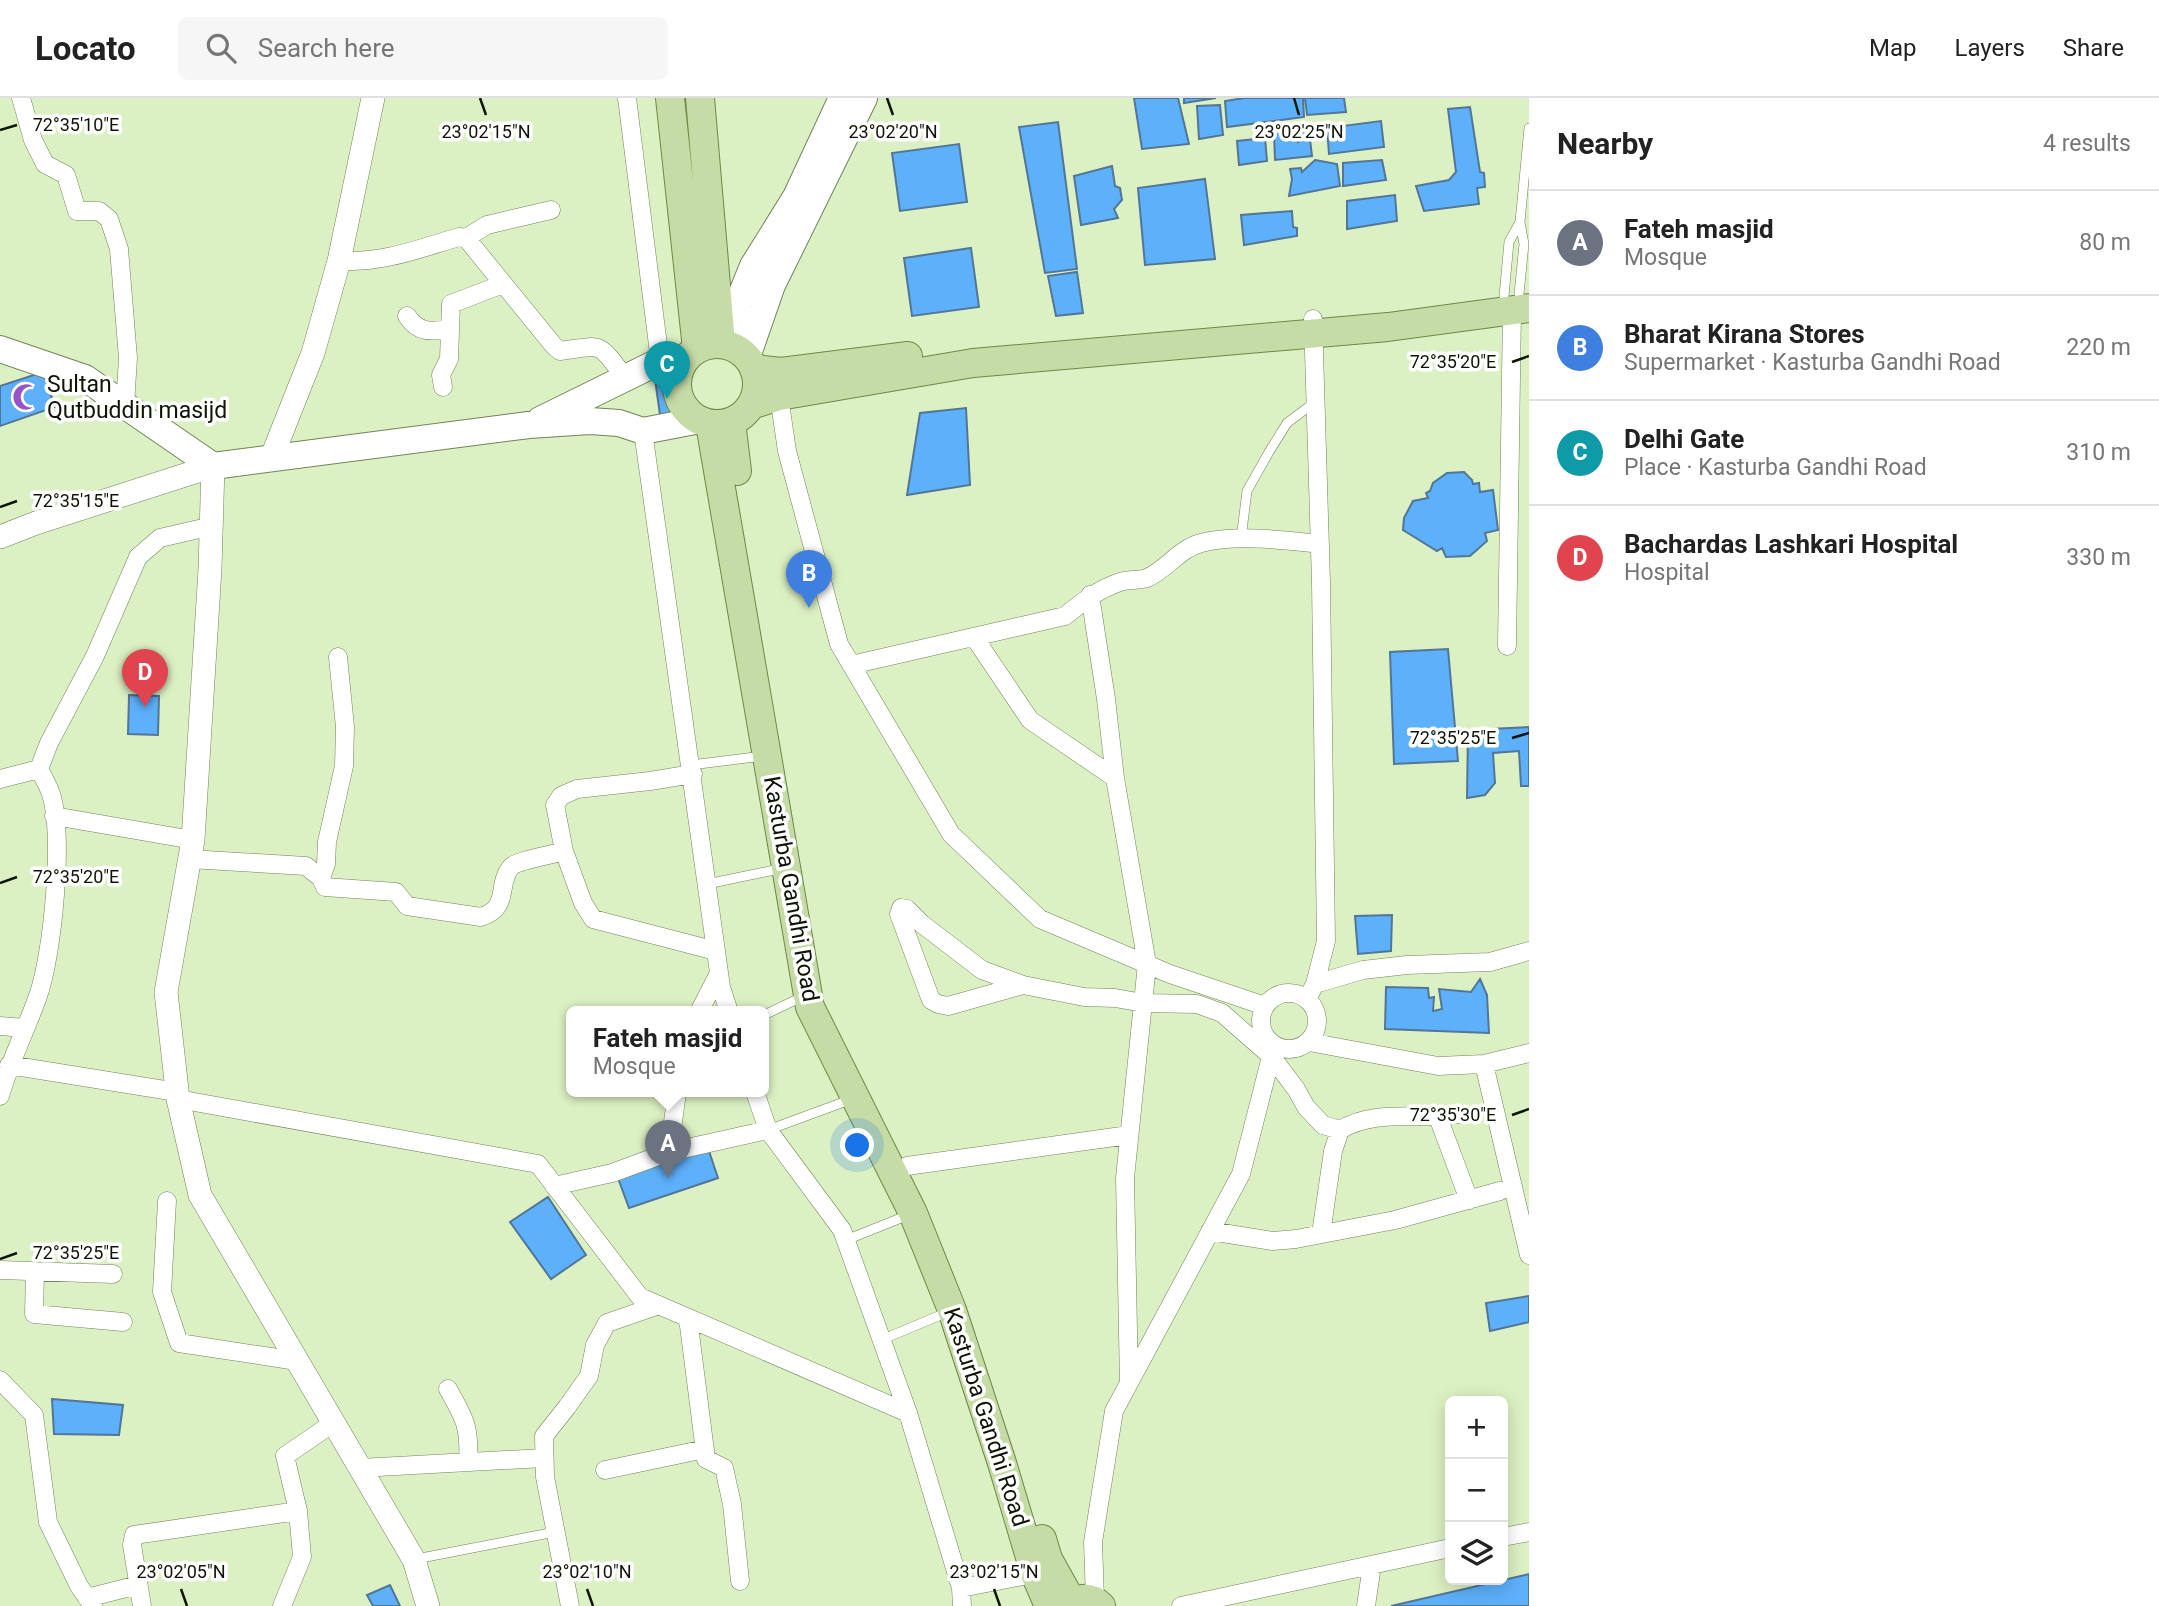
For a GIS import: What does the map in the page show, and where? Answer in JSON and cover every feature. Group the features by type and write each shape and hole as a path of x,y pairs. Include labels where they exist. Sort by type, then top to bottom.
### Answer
{"main road":[{"path":"670,98 714,355 757,381 756,394 723,418"},
{"path":"700,98 714,355"},
{"path":"714,355 753,265 796,197 842,98"},
{"path":"723,418 682,403 677,379 681,367 714,355 772,285 864,98"},
{"path":"529,425 625,378 714,355 781,372 971,348 1313,326 1388,327 1519,300"},
{"path":"0,349 85,378 213,466 529,425 590,421 619,423 643,431 723,418 779,396 973,363 1313,326"},
{"name":"Kasturba Gandhi Road","path":"723,418 768,755 810,1007 913,1213 952,1310 1002,1463 1044,1571 1076,1604"},
{"name":"Kasturba Gandhi Road","path":"723,418 735,459 827,1002 928,1206 968,1305 1048,1559 1044,1571"}],"street":[{"path":"21,98 28,127 45,164 66,175 78,211 99,211 109,219 118,249 128,358 125,405"},
{"path":"271,458 313,352 339,261 373,98"},
{"path":"627,98 714,355"},
{"path":"339,261 379,260 459,237 466,238 487,225 551,210"},
{"path":"466,238 554,346 560,351 592,345 598,347 611,358 625,378"},
{"path":"443,387 441,375 449,359 451,304 503,284"},
{"path":"1507,646 1519,300"},
{"path":"407,316 416,328 424,331 449,329"},
{"path":"1023,985 947,1006 931,1000 899,914 901,908 907,909 922,924 982,970 1023,985 1084,997 1115,998 1143,1003 1197,1003 1222,1013 1272,1050 1292,1050 1309,1042 1315,1034 1317,1015 1311,991 1326,941 1320,544 1313,326"},
{"path":"779,396 787,451 839,644 951,834 1040,919 1147,964 1265,1006"},
{"path":"643,431 721,987 727,1006"},
{"path":"0,537 213,466 212,526 191,849 166,992 177,1096 200,1195 414,1560 428,1606"},
{"path":"0,1096 9,1065 38,993 50,942 57,836 51,794 39,769 138,557 160,538 212,526"},
{"path":"852,665 1065,616 1090,595 1122,581 1141,580 1161,571 1177,555 1200,543 1255,538 1320,544"},
{"path":"1090,595 1115,778 1147,964 1125,1178 1129,1383"},
{"path":"974,637 1030,720 1115,778"},
{"path":"321,878 344,766 345,727 338,656"},
{"path":"0,779 39,769"},
{"path":"692,769 650,781 577,789 561,796 555,805 564,851 583,903 593,919 716,951"},
{"path":"54,816 191,849 306,866 321,878 325,887 396,892 407,906 481,917 491,914 500,903 511,867 564,851"},
{"path":"1459,1114 1366,1118 1340,1130 1323,1125 1306,1107 1272,1050 1261,1023 1265,1006 1280,994 1311,991 1363,970 1407,965 1490,962 1529,951"},
{"path":"702,1006 719,973"},
{"path":"0,1026 24,1028"},
{"path":"1309,1042 1438,1066 1484,1064 1529,1053"},
{"path":"1076,1604 1093,1542 1114,1411 1241,1174 1272,1050"},
{"path":"1484,1064 1529,1255"},
{"path":"9,1065 538,1164 640,1297 908,1413"},
{"path":"668,1152 676,1097"},
{"path":"757,1097 768,1130 842,1230 908,1413 961,1597 1044,1571"},
{"path":"1438,1117 1469,1200"},
{"path":"554,1186 612,1173 668,1152 768,1130"},
{"path":"1321,1234 1333,1151 1340,1130"},
{"path":"907,1166 1129,1135"},
{"path":"1210,1231 1273,1241 1395,1220 1500,1191"},
{"path":"167,1201 162,1292 179,1343 297,1361"},
{"path":"0,1270 113,1274"},
{"path":"35,1271 34,1314 123,1322"},
{"path":"570,1606 543,1458 544,1436 568,1408 589,1376 595,1345 607,1323 659,1305"},
{"path":"688,1318 706,1459 724,1468 732,1504 740,1581"},
{"path":"0,1380 34,1415 48,1522 79,1586 90,1602 138,1585"},
{"path":"448,1389 467,1425 468,1462"},
{"path":"282,1606 302,1557 298,1511 285,1456 333,1423"},
{"path":"605,1470 705,1449"},
{"path":"360,1468 543,1458"},
{"path":"142,1606 132,1545 134,1535 298,1511"},
{"path":"1508,1536 1529,1532"},
{"path":"1181,1606 1445,1549"},
{"path":"1366,1606 1372,1565"}],"lane":[{"path":"1519,300 1524,244 1520,222 1529,128"},
{"path":"1519,300 1509,242 1520,222"},
{"path":"1241,539 1247,491 1263,461 1287,423 1316,401"},
{"path":"692,769 768,755"},
{"path":"707,884 787,868"},
{"path":"769,1013 808,994"},
{"path":"768,1130 854,1098"},
{"path":"846,1240 913,1213"},
{"path":"881,1339 952,1310"},
{"path":"414,1560 555,1532"}],"building":[{"path":"1134,98 1178,98 1189,144 1142,149"},
{"path":"1184,98 1216,98 1184,103"},
{"path":"1244,98 1303,98 1304,117 1227,127 1225,101"},
{"path":"1305,98 1344,98 1346,112 1307,115"},
{"path":"1220,105 1223,135 1199,139 1197,106"},
{"path":"1470,107 1480,172 1484,173 1485,187 1477,188 1479,204 1424,211 1416,186 1449,180 1456,172 1448,109"},
{"path":"1381,121 1384,147 1329,154 1327,128"},
{"path":"1058,122 1077,269 1045,273 1019,127"},
{"path":"1296,129 1298,142 1302,140 1299,130 1309,131 1312,156 1275,160 1274,132"},
{"path":"1265,138 1267,161 1239,165 1237,141"},
{"path":"959,144 967,202 900,211 892,153"},
{"path":"1315,160 1337,164 1340,186 1289,196 1292,179 1290,169 1301,168 1302,172"},
{"path":"1382,160 1386,180 1343,186 1343,163"},
{"path":"1112,166 1115,186 1120,188 1122,200 1114,209 1118,218 1081,225 1074,176"},
{"path":"1205,179 1215,259 1145,265 1138,188"},
{"path":"1395,195 1397,221 1347,229 1347,201"},
{"path":"1292,211 1293,227 1297,228 1297,236 1244,245 1241,215"},
{"path":"971,248 979,307 912,316 904,258"},
{"path":"1077,272 1083,313 1056,316 1048,276"},
{"name":"Sultan Qutbuddin masijd","path":"43,372 55,407 0,426 0,386"},
{"path":"672,377 678,419 661,422 655,379"},
{"path":"966,408 970,485 907,495 920,413"},
{"path":"1464,472 1473,484 1479,483 1480,492 1493,490 1498,530 1485,533 1487,541 1470,556 1446,557 1442,548 1437,551 1403,530 1404,518 1413,501 1428,498 1426,493 1430,491 1433,483 1447,473"},
{"path":"1448,649 1458,761 1394,764 1390,652"},
{"path":"129,695 159,696 158,735 128,734"},
{"path":"1529,727 1529,786 1521,786 1519,751 1493,753 1495,783 1485,795 1467,798 1468,730"},
{"path":"1392,915 1391,951 1358,954 1355,916"},
{"path":"1480,979 1487,995 1489,1033 1385,1029 1386,987 1428,988 1429,998 1434,997 1433,1011 1442,1009 1439,989 1471,992"},
{"path":"708,1148 718,1178 629,1208 618,1178"},
{"path":"548,1197 586,1255 551,1279 510,1222"},
{"path":"1529,1296 1529,1322 1490,1331 1486,1303"},
{"path":"52,1399 123,1405 119,1435 54,1434"},
{"path":"1529,1574 1529,1606 1391,1606 1482,1585 1508,1585 1508,1579"},
{"path":"390,1585 400,1606 373,1606 367,1595"}],"place":[{"name":"Sultan Qutbuddin masijd","path":"26,397"},
{"name":"Delhi Gate","path":"667,399"},
{"name":"Bharat Kirana Stores","path":"809,608"},
{"name":"Bachardas Lashkari Hospital","path":"145,707"},
{"name":"Fateh masjid","path":"668,1178"}]}
